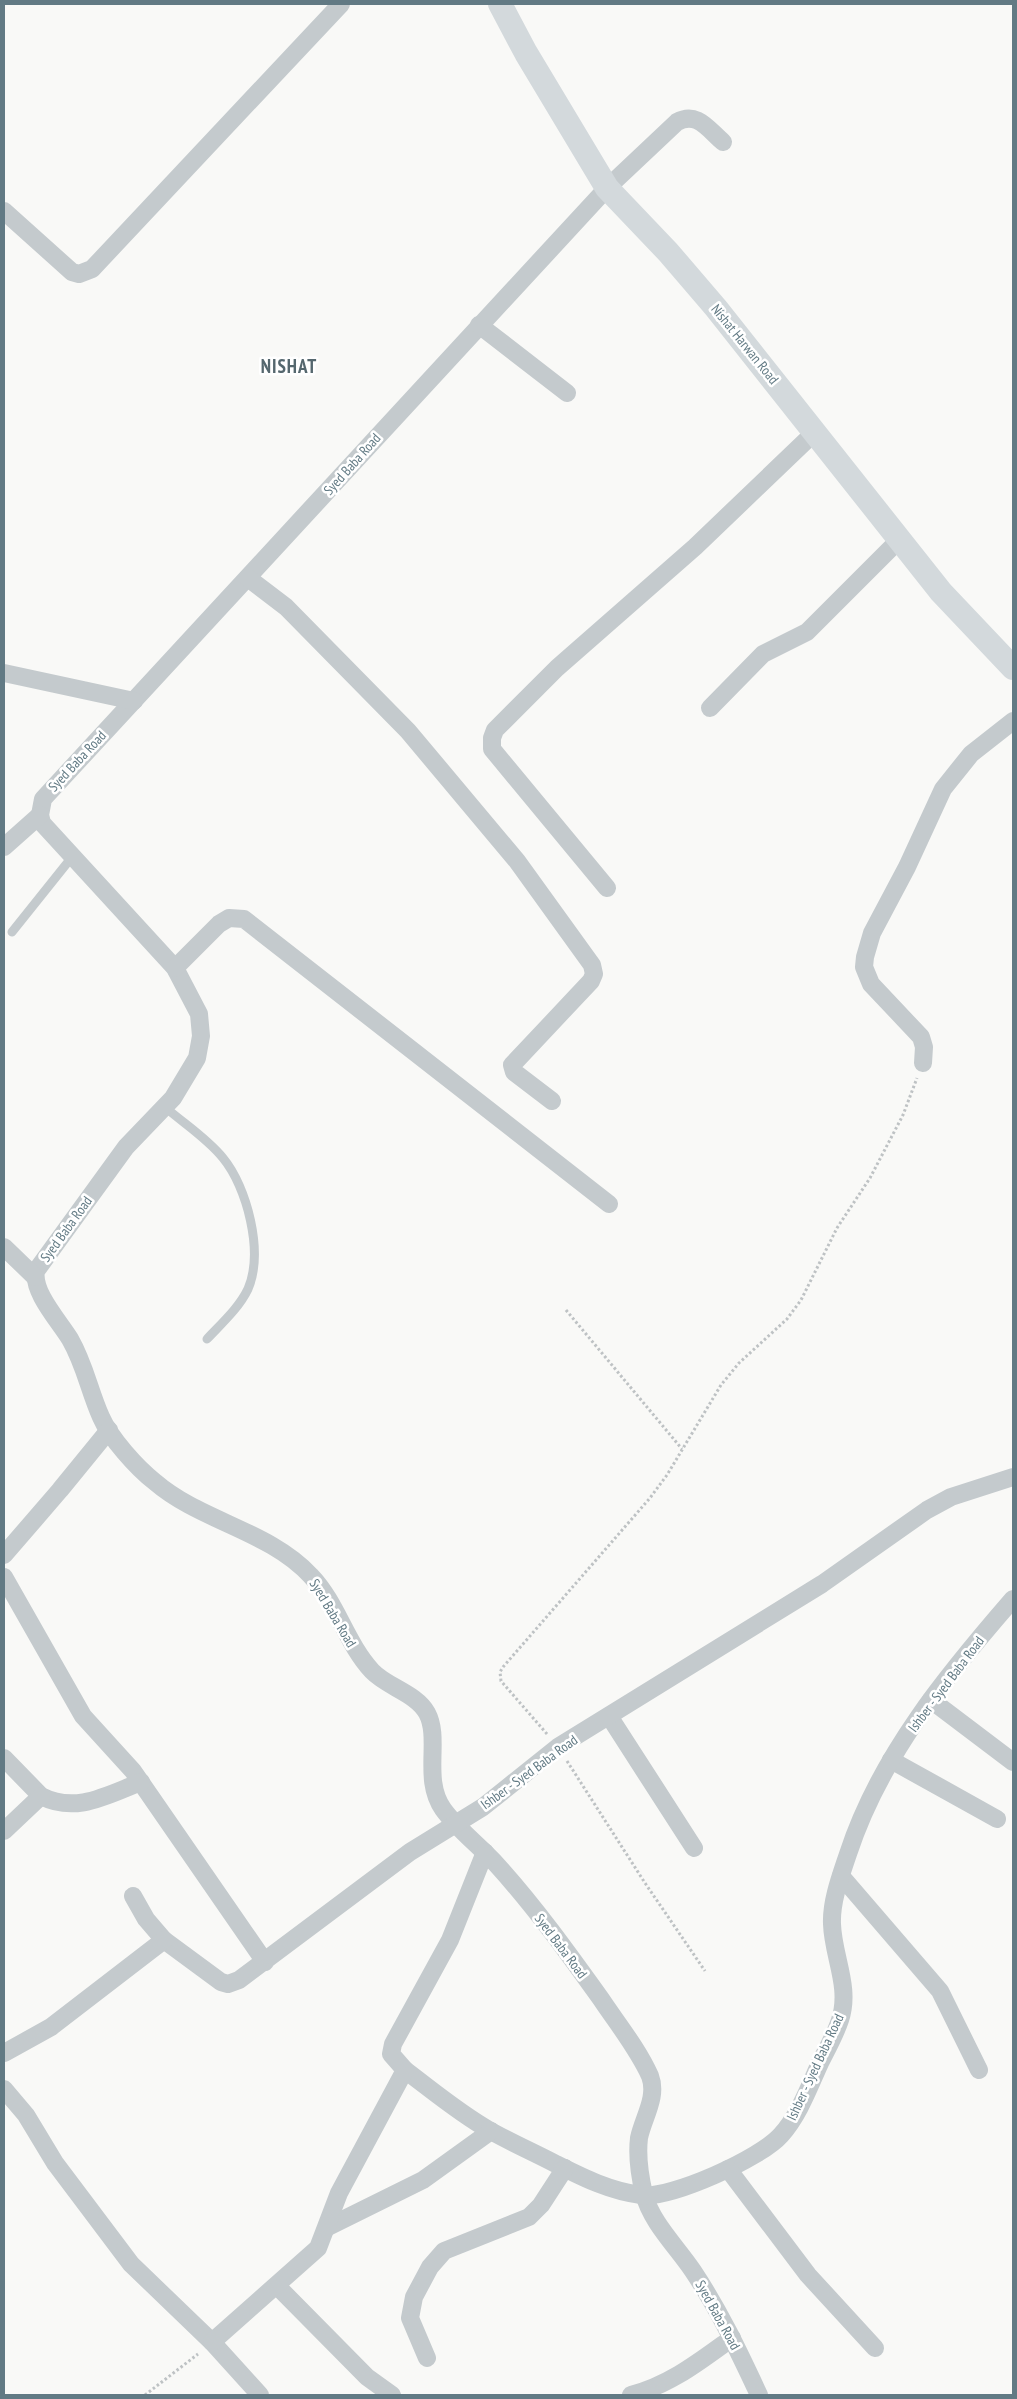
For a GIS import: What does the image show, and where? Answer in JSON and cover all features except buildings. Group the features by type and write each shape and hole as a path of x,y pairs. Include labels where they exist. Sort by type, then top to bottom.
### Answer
{"main road":[{"name":"Nishat Harwan Road","path":"500,4 526,53 607,188 668,252 716,308 901,538 941,592 1013,668"}],"street":[{"path":"4,211 72,272 79,274 92,269 341,4"},
{"name":"Syed Baba Road","path":"723,142 696,119 685,118 677,122 607,188 134,701 48,791 41,806 40,815 42,823 175,968 199,1014 201,1036 197,1058 174,1098 126,1147 41,1264 34,1277 39,1291 80,1357 101,1419 156,1483 176,1496 289,1556 311,1575 331,1602 357,1651 370,1669 378,1678 421,1706 428,1715 432,1728 431,1760 436,1794 442,1807 455,1823 497,1864 570,1956 620,2027 650,2078 652,2095 640,2136 639,2149 644,2196 651,2211 693,2270 732,2338 759,2395"},
{"path":"479,325 567,393"},
{"path":"607,888 492,750 492,738 495,730 545,680 695,547 815,432"},
{"path":"710,708 763,654 807,632 901,538"},
{"path":"248,578 286,607 408,731 517,861 592,965 594,974 591,981 512,1065 514,1072 552,1101"},
{"path":"4,673 134,701"},
{"path":"923,1063 924,1047 921,1037 871,984 865,972 865,957 872,933 907,867 943,789 971,754 1013,721"},
{"path":"4,847 40,815"},
{"path":"175,968 219,924 229,918 244,918 609,1204"},
{"path":"4,1247 34,1277"},
{"path":"4,1554 109,1430"},
{"name":"Ishber - Syed Baba Road","path":"164,1940 222,1982 228,1984 239,1980 410,1852 483,1807 558,1747 822,1584 927,1510 951,1497 1013,1477"},
{"path":"4,1577 83,1716 140,1782 265,1962"},
{"name":"Ishber - Syed Baba Road","path":"644,2196 703,2181 728,2169 767,2147 784,2131 797,2112 840,2021 844,1987 833,1938 832,1920 848,1852 869,1802 891,1760 948,1677 1013,1599"},
{"path":"932,1700 1013,1762"},
{"path":"609,1716 694,1848"},
{"path":"4,1758 41,1796 56,1801 87,1804 140,1782"},
{"path":"891,1760 998,1819"},
{"path":"4,1831 41,1796"},
{"path":"485,1852 450,1940 393,2044 390,2054 405,2070 464,2115 490,2131 614,2190 644,2196"},
{"path":"842,1876 940,1991 979,2070"},
{"path":"4,2054 51,2027 164,1940 146,1919 133,1896"},
{"path":"208,2346 318,2248 340,2193 405,2070"},
{"path":"4,2089 26,2115 55,2163 131,2264 208,2346 260,2395"},
{"path":"328,2227 423,2180 490,2131"},
{"path":"427,2358 410,2318 414,2297 430,2267 444,2252 529,2217 541,2205 565,2168"},
{"path":"728,2169 808,2275 874,2348"},
{"path":"277,2286 367,2377 392,2395"},
{"path":"631,2395 651,2390 666,2383 732,2338"}],"lane":[{"path":"12,932 72,857"},
{"path":"165,1107 222,1157 232,1171 250,1215 253,1240 252,1268 248,1287 240,1301 207,1339"}],"path":[{"path":"705,1971 645,1883 558,1747 502,1681 500,1672 507,1660 650,1498 721,1385 740,1362 787,1319 801,1300 837,1228 870,1178 898,1123 923,1063"},
{"path":"566,1310 682,1449"},
{"path":"146,2395 208,2346"}],"district":[{"name":"NISHAT","path":"289,366"}]}
